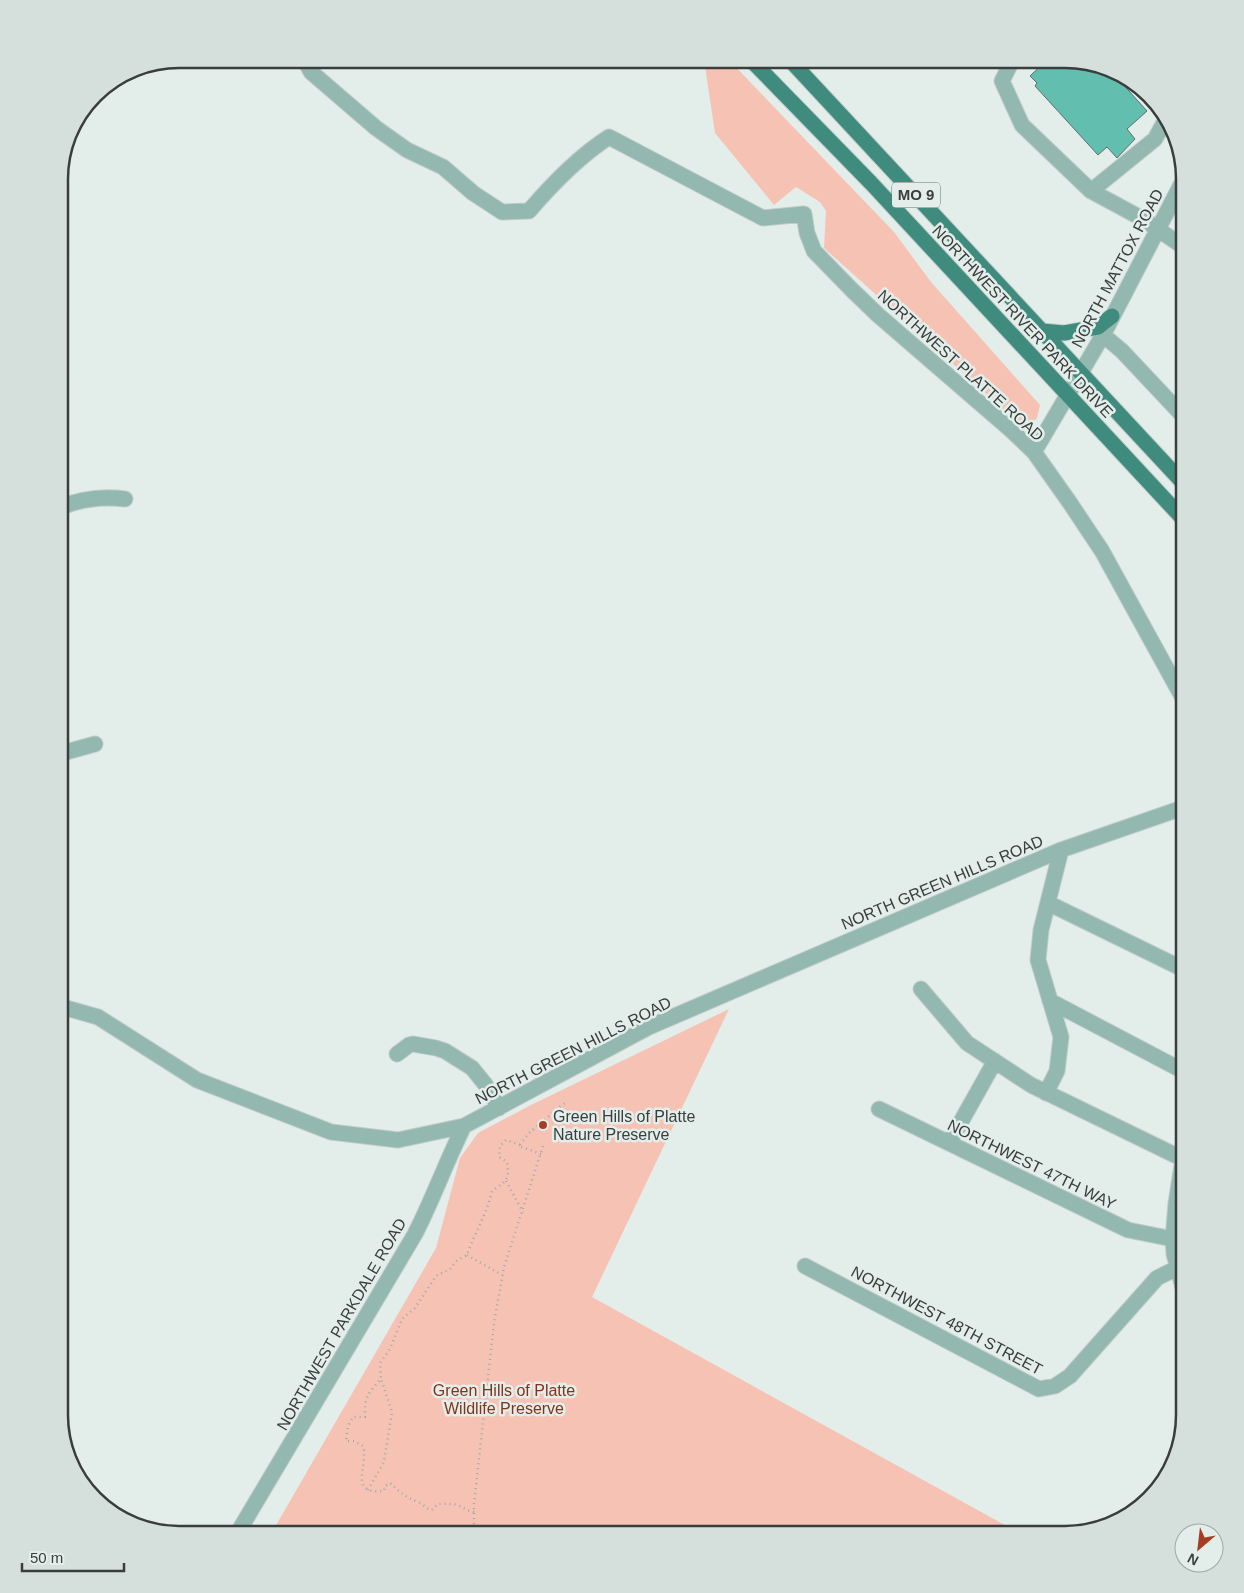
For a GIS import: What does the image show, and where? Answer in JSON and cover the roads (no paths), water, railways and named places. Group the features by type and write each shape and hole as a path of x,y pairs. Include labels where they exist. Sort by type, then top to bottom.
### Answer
{"main road":[{"name":"NORTHWEST RIVER PARK DRIVE","path":"759,68 872,183 1176,511"},
{"name":"NORTHWEST RIVER PARK DRIVE","path":"797,68 1176,475"},
{"path":"1042,331 1064,333 1098,327 1112,316"}],"street":[{"name":"NORTHWEST PLATTE ROAD","path":"309,68 311,72 376,128 407,150 443,167 473,193 502,212 529,211 548,188 590,149 609,137 763,218 804,214 807,233 814,250 852,290 1034,452 1102,551 1176,686"},
{"path":"1008,68 1002,81 1022,124 1091,191 1143,219 1176,242"},
{"path":"1091,191 1155,139 1163,125"},
{"name":"NORTH MATTOX ROAD","path":"1034,452 1103,335 1176,194"},
{"path":"1103,335 1122,351 1176,408"},
{"path":"68,504 109,497 125,499"},
{"path":"68,752 95,744"},
{"name":"NORTH GREEN HILLS ROAD","path":"68,1009 98,1017 197,1080 331,1132 398,1140 464,1126 649,1027 1062,850 1176,810"},
{"path":"1046,1093 1057,1071 1061,1037 1038,960 1041,930 1062,850"},
{"path":"1048,902 1176,966"},
{"path":"921,989 967,1043 1031,1085 1176,1149"},
{"path":"1050,1001 1176,1067"},
{"path":"397,1054 413,1044 445,1051 472,1068 485,1084 499,1108"},
{"path":"949,1143 995,1061"},
{"name":"NORTHWEST 47TH WAY","path":"879,1109 1128,1230 1173,1239"},
{"name":"NORTHWEST PARKDALE ROAD","path":"242,1526 415,1234 432,1202 464,1126"},
{"path":"1176,1203 1173,1239 1176,1261"},
{"name":"NORTHWEST 48TH STREET","path":"805,1266 1039,1389 1055,1386 1070,1376 1157,1278 1176,1269"}],"place":[{"name":"Green Hills of Platte Nature Preserve","path":"543,1125"}],"park label":[{"name":"Green Hills of Platte Wildlife Preserve","path":"504,1399"}]}
